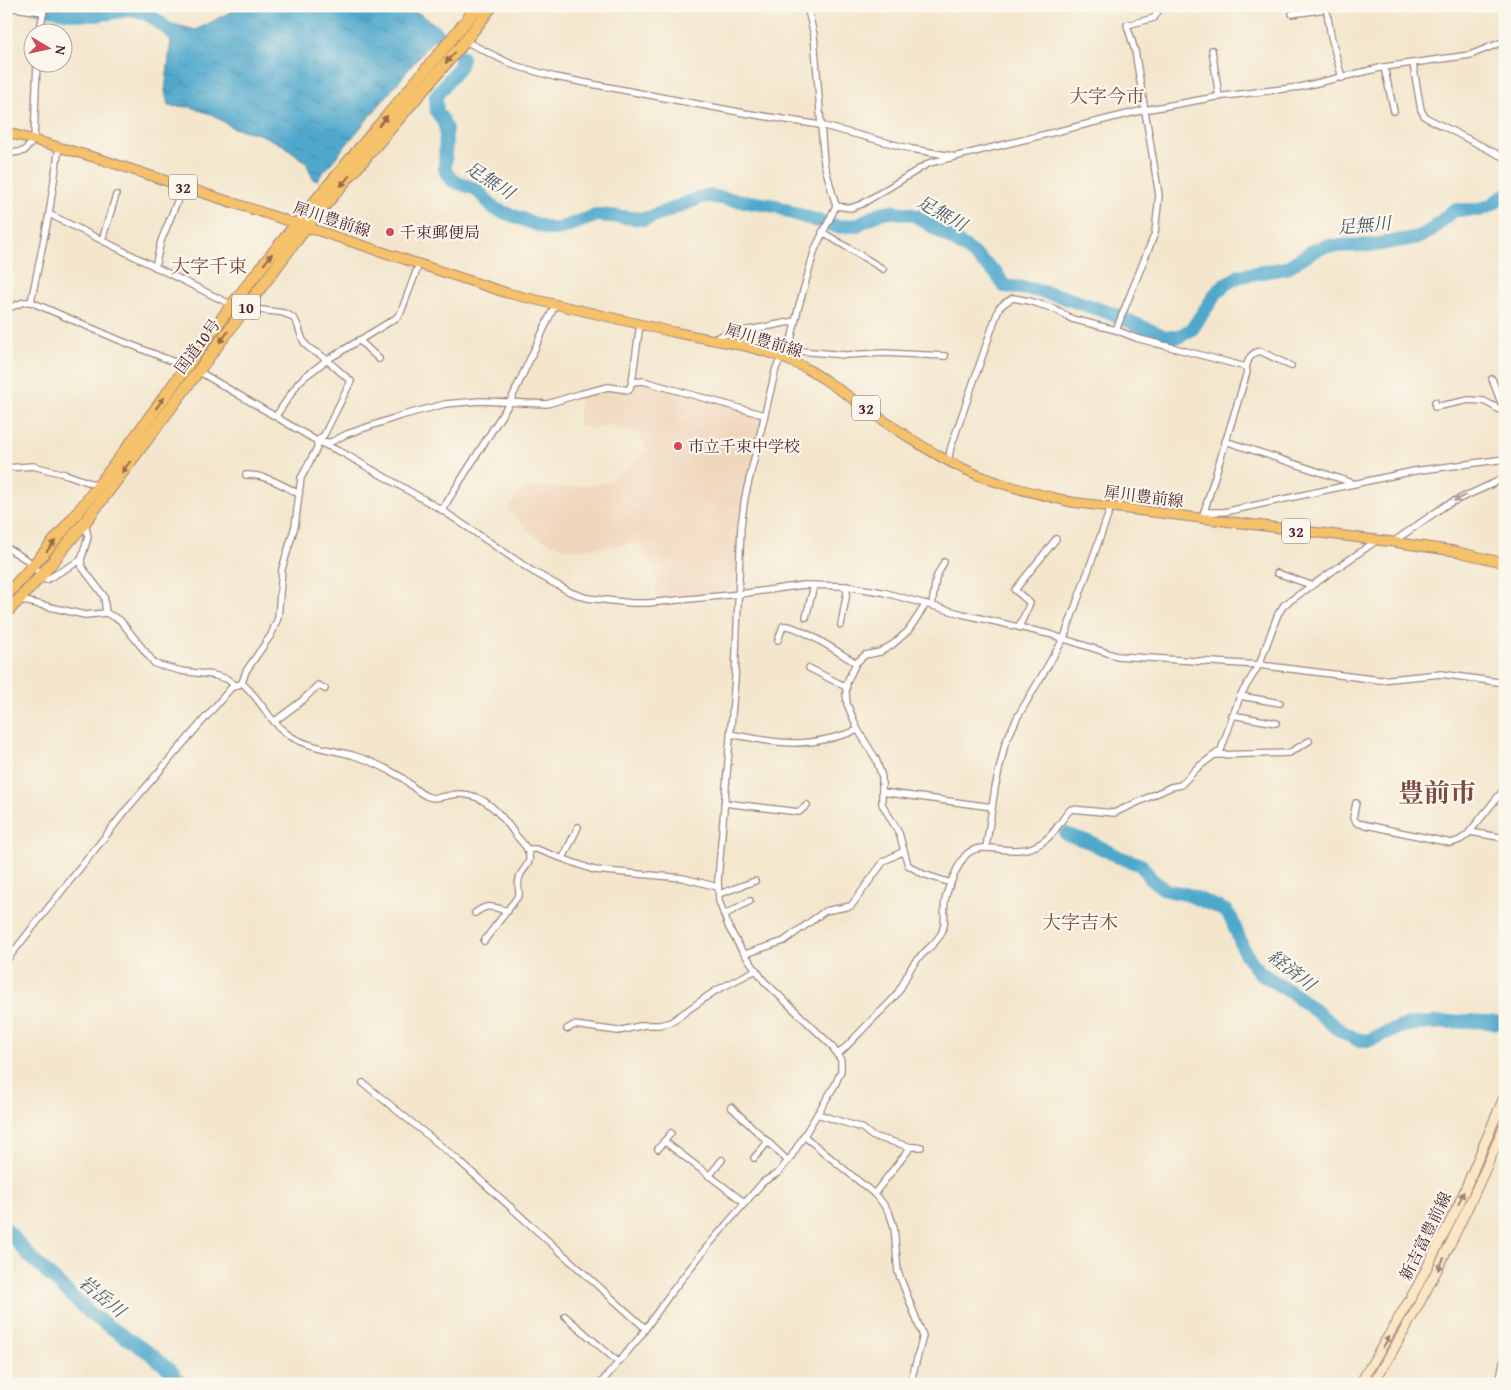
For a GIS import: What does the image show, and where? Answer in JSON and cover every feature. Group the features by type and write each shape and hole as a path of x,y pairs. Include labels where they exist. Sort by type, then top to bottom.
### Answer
{"highway":[{"name":"国道10号","path":"6,613 40,577 84,522 249,304 302,225 478,6"},
{"name":"国道10号","path":"6,595 35,564 99,486 232,305 465,41 492,6"}],"main road":[{"name":"犀川豊前線","path":"6,132 183,186 507,293 745,346 781,358 806,368 920,444 965,470 1025,491 1071,502 1202,515 1454,551 1505,563"},
{"name":"新吉富豊前線","path":"1360,1384 1417,1287 1450,1222 1505,1095"},
{"name":"新吉富豊前線","path":"1373,1384 1419,1307 1437,1272 1473,1199 1505,1124"}],"street":[{"path":"600,1384 646,1328 706,1248 763,1182 778,1173 788,1160 835,1085 841,1070 840,1060 831,1045 764,981 745,954 729,928 718,887 740,594 741,526 745,497 776,368 781,358 789,350 815,249 836,206 824,163 814,35 807,6"},
{"path":"1116,330 1155,233 1160,195 1135,51 1126,25 1154,18 1160,8 1172,6"},
{"path":"6,7 44,9 41,22"},
{"path":"1292,14 1326,7 1342,78"},
{"path":"465,41 513,65 536,72 744,113 820,125 912,149 954,157"},
{"path":"836,206 851,208 862,204 929,163 1144,110 1219,97 1300,87 1384,67 1470,55 1505,41"},
{"path":"1212,50 1219,97"},
{"path":"1413,64 1421,110 1425,117 1505,158"},
{"path":"1384,67 1394,111"},
{"path":"6,154 24,151 34,140 37,72"},
{"path":"31,302 49,214 59,147"},
{"path":"155,267 161,241 183,186"},
{"path":"102,240 116,195"},
{"path":"6,961 127,809 232,688 239,684 271,634 278,618 282,570 295,526 301,478 317,448 317,442 324,435 351,381 327,360 305,345 295,320 279,312 253,308 249,304 232,305 49,214"},
{"path":"822,232 883,269"},
{"path":"276,416 299,382 327,360 396,318 401,312 419,264"},
{"path":"948,460 997,313 1006,302 1016,298 1055,309 1072,319 1246,367"},
{"path":"6,309 24,302 31,302 119,340 198,371 317,442 343,453 442,510 532,571 580,596 632,603 740,594 804,585 845,586 882,592 1064,638 1117,656 1259,665 1380,680 1441,674 1505,683"},
{"path":"442,510 510,402 555,305"},
{"path":"713,339 723,335 795,321"},
{"path":"317,442 331,442 347,434 400,416 445,404 480,400 548,404 608,388 629,390 632,382 640,324"},
{"path":"359,340 379,359"},
{"path":"789,350 845,355 945,356"},
{"path":"1291,366 1260,351 1254,352 1249,357 1246,367 1247,372 1202,515 1224,512 1414,471 1505,459"},
{"path":"1492,379 1504,412"},
{"path":"632,382 643,381 764,415"},
{"path":"1434,402 1435,407 1469,400 1484,401 1504,412"},
{"path":"1225,440 1354,484"},
{"path":"6,468 33,466 68,475 99,486"},
{"path":"246,475 278,482 298,494"},
{"path":"1392,542 1446,505 1505,478"},
{"path":"986,848 992,807 1006,744 1017,718 1064,638 1111,507"},
{"path":"84,522 88,537 81,560 82,567 104,596 106,613"},
{"path":"1019,627 1030,603 1015,590 1056,539"},
{"path":"837,1054 848,1046 858,1033 896,995 915,962 931,948 942,933 945,922 944,900 958,868 968,853 982,847 1012,851 1026,850 1041,843 1054,832 1064,815 1071,809 1114,813 1181,785 1197,768 1221,750 1240,696 1259,665 1278,614 1284,605 1376,540"},
{"path":"6,547 35,564 40,577 46,580 81,560"},
{"path":"944,562 936,578 929,605 908,631 892,645 880,652 865,655 856,663 846,687 847,704 858,730 876,759 882,777 882,804 899,833 908,865 923,874 952,883"},
{"path":"1277,573 1311,585"},
{"path":"806,617 814,585"},
{"path":"841,625 847,592 845,586"},
{"path":"20,600 85,615 106,613 120,620 155,664 172,670 213,675 239,684 252,691 270,717 289,735 302,742 376,764 402,777 429,797 458,794 472,796 486,802 497,810 527,849 529,861 527,868 520,874 518,882 519,895 484,941"},
{"path":"778,640 783,626 788,625 806,633 856,663"},
{"path":"809,668 846,687"},
{"path":"275,721 303,700 318,684 324,689"},
{"path":"1240,696 1280,703"},
{"path":"1232,715 1276,723"},
{"path":"730,734 774,742 806,744 858,730"},
{"path":"1215,755 1289,753 1309,741"},
{"path":"1356,803 1354,821 1363,825 1447,843 1460,840 1470,832 1505,788"},
{"path":"882,792 992,807"},
{"path":"724,803 799,812 806,805"},
{"path":"563,858 578,826"},
{"path":"1470,832 1505,838"},
{"path":"527,849 536,849 594,870 683,878 718,887"},
{"path":"745,954 784,941 825,911 851,906 884,862 904,851"},
{"path":"719,894 755,881"},
{"path":"724,915 750,901"},
{"path":"475,913 484,906 508,911"},
{"path":"567,1029 574,1025 618,1031 644,1025 660,1025 671,1022 715,990 756,970"},
{"path":"363,1082 457,1159 646,1328"},
{"path":"731,1107 788,1160"},
{"path":"817,1114 862,1128 872,1136 911,1147 921,1147"},
{"path":"658,1149 671,1133"},
{"path":"804,1136 874,1194 889,1212 894,1227 898,1272 923,1336 911,1381 913,1384"},
{"path":"664,1141 745,1204"},
{"path":"754,1158 768,1142"},
{"path":"874,1194 911,1147"},
{"path":"709,1176 722,1160"},
{"path":"565,1316 618,1362"},
{"path":"1499,1384 1504,1362"}],"shaded area":[{"path":"643,381 764,415 741,526 733,588 705,596 657,602 655,571 639,543 569,550 534,536 508,509 523,489 574,487 609,482 647,451 640,435 609,425 591,429 578,424 580,394 608,387 629,390 632,382"}],"water":[{"path":"237,6 408,6 442,29 317,180 313,179 306,162 283,145 259,134 233,128 213,115 191,107 168,106 165,91 173,24 196,30 236,9"}],"waterway":[{"name":"足無川","path":"34,6 85,15 135,10 154,18 175,36 187,43"},
{"name":"足無川","path":"422,34 434,31 441,38"},
{"name":"足無川","path":"460,56 462,58 460,66 436,96 437,112 446,129 445,169 453,181 476,189 495,209 549,229 558,229 598,215 645,219 708,196 776,206 838,227 857,225 880,213 890,211 909,214 916,216 966,248 996,273 1004,286 1030,289 1060,296 1113,314 1165,337 1178,337 1192,329 1217,292 1224,285 1240,276 1286,268 1311,252 1326,246 1375,245 1419,237 1430,231 1454,210 1479,210 1491,205 1505,195"},
{"name":"経済川","path":"1066,834 1092,843 1119,857 1141,865 1152,880 1166,890 1189,895 1226,911 1232,920 1245,953 1259,972 1295,995 1341,1031 1356,1039 1367,1041 1401,1027 1414,1024 1470,1021 1505,1023"},
{"name":"岩岳川","path":"6,1229 31,1258 93,1316 151,1354 171,1371 181,1384"}],"place":[{"name":"千束郵便局","path":"390,232"},
{"name":"市立千束中学校","path":"678,446"}],"district":[{"name":"大字今市","path":"1107,96"},
{"name":"大字千束","path":"209,266"},
{"name":"豊前市","path":"1437,792"},
{"name":"大字吉木","path":"1080,922"}]}
